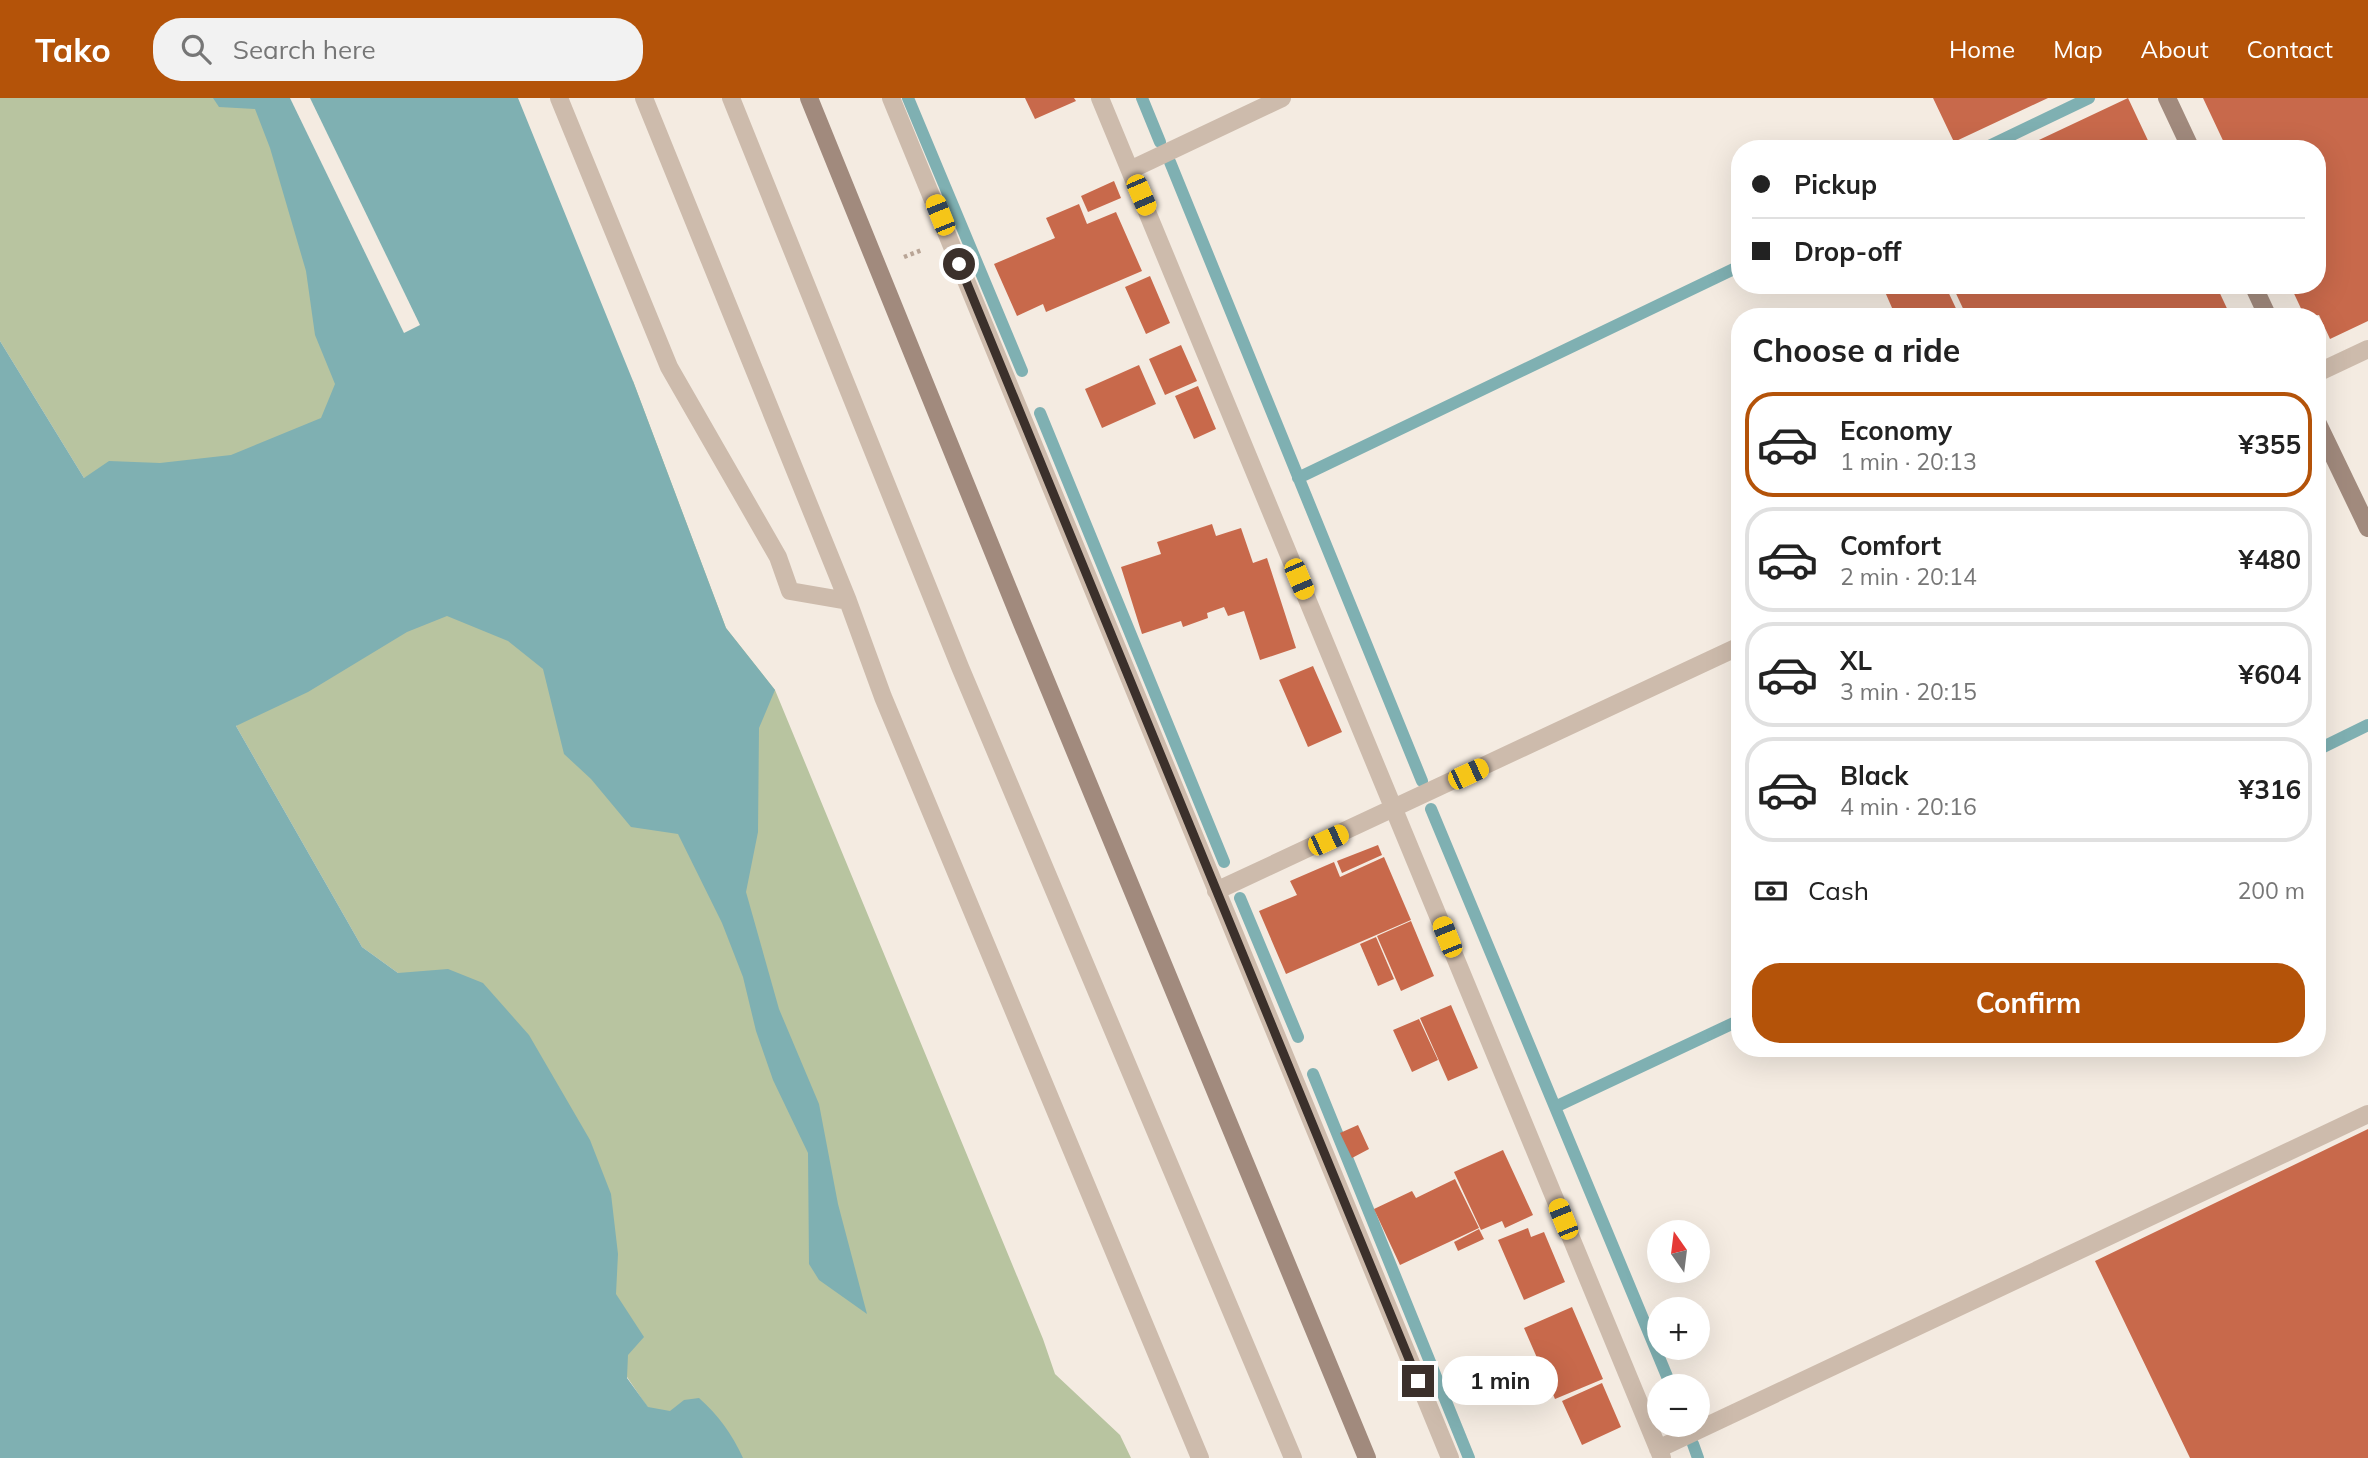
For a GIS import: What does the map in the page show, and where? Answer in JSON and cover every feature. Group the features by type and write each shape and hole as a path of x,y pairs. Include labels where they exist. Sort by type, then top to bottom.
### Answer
{"street":[{"path":"559,98 669,368 778,557 790,591 848,601"},
{"path":"644,98 848,601 883,697 1200,1458"},
{"path":"730,98 960,667 1293,1458"},
{"path":"809,98 1022,623 1367,1458"},
{"path":"891,98 1450,1458"},
{"path":"1100,98 1660,1453 2368,1114"},
{"path":"1130,170 1282,98"},
{"path":"2167,98 2187,140"},
{"path":"2326,369 2368,349"},
{"path":"2326,441 2368,528"},
{"path":"1216,891 1731,650"}],"path":[{"path":"877,268 949,239"}],"green space":[{"path":"0,98 311,98 398,432 84,478 0,341"},
{"path":"633,381 726,628 775,690 1043,1339 1055,1374 1120,1435 1131,1458 682,1458 627,1377 398,973 362,947 236,726"}],"water":[{"path":"213,98 518,98 633,381 726,628 775,690 759,728 758,832 746,892 779,1009 819,1104 838,1204 867,1314 819,1280 809,1264 808,1153 773,1080 756,1031 743,977 722,923 678,834 631,827 591,779 564,754 543,669 508,641 447,616 407,632 308,692 236,726 362,947 398,973 448,969 483,983 529,1035 590,1140 611,1194 618,1254 616,1294 644,1337 628,1355 627,1378 648,1407 670,1411 684,1400 699,1398 724,1426 743,1458 0,1458 0,341 84,478 109,461 160,463 231,455 321,418 335,384 315,335 306,271 270,148 255,109 219,107"}],"pier":[{"path":"290,98 310,98 420,325 404,333"}],"building":[{"path":"1025,98 1074,98 1076,101 1035,119"},
{"path":"1933,98 2048,98 1958,140 1953,140"},
{"path":"2128,98 2148,140 2039,140"},
{"path":"2203,98 2368,98 2368,321 2330,339 2326,330 2326,308 2301,308 2294,294 2326,294 2326,140 2223,140"},
{"path":"1114,181 1121,198 1088,212 1081,196"},
{"path":"1079,204 1087,224 1116,212 1142,271 1046,312 1043,304 1017,316 994,264 1055,238 1046,218"},
{"path":"1150,276 1170,323 1146,334 1125,287"},
{"path":"1886,294 1949,294 1956,308 1892,308"},
{"path":"1956,294 2220,294 2227,308 1963,308"},
{"path":"1181,345 1197,381 1165,395 1149,359"},
{"path":"1139,365 1156,404 1102,428 1085,389"},
{"path":"1198,386 1216,429 1194,439 1175,396"},
{"path":"1212,524 1216,536 1241,528 1253,563 1267,558 1296,648 1260,660 1244,611 1228,616 1224,607 1207,613 1208,618 1183,627 1181,621 1142,634 1121,567 1161,554 1157,542"},
{"path":"1313,666 1342,732 1308,747 1279,680"},
{"path":"1378,845 1382,855 1342,873 1337,861"},
{"path":"1384,857 1411,920 1286,974 1259,911 1297,895 1290,881 1334,862 1340,877"},
{"path":"1411,921 1434,976 1401,991 1377,936"},
{"path":"1376,937 1394,979 1378,986 1360,944"},
{"path":"1451,1005 1478,1068 1448,1081 1420,1018"},
{"path":"1419,1019 1438,1060 1412,1072 1393,1030"},
{"path":"1358,1125 1369,1149 1352,1158 1340,1133"},
{"path":"2368,1129 2368,1458 2190,1458 2095,1261"},
{"path":"1503,1150 1533,1215 1505,1228 1502,1221 1481,1230 1454,1172"},
{"path":"1455,1179 1479,1228 1400,1265 1374,1209 1412,1191 1416,1198"},
{"path":"1528,1228 1531,1237 1544,1232 1565,1282 1524,1300 1498,1240"},
{"path":"1479,1229 1484,1239 1458,1251 1454,1242"},
{"path":"1572,1307 1603,1379 1555,1399 1524,1328"},
{"path":"1602,1383 1621,1427 1582,1445 1562,1401"}],"waterway":[{"path":"908,98 1022,371"},
{"path":"1142,98 1160,142"},
{"path":"2002,140 2089,98"},
{"path":"1170,162 1422,781"},
{"path":"1298,478 1731,270"},
{"path":"1040,413 1224,862"},
{"path":"2326,746 2368,725"},
{"path":"1431,809 1666,1374"},
{"path":"1240,898 1298,1037"},
{"path":"1555,1107 1731,1024"},
{"path":"1313,1074 1469,1458"},
{"path":"1693,1444 1698,1458"}],"route":[{"path":"959,264 1418,1381"}]}
